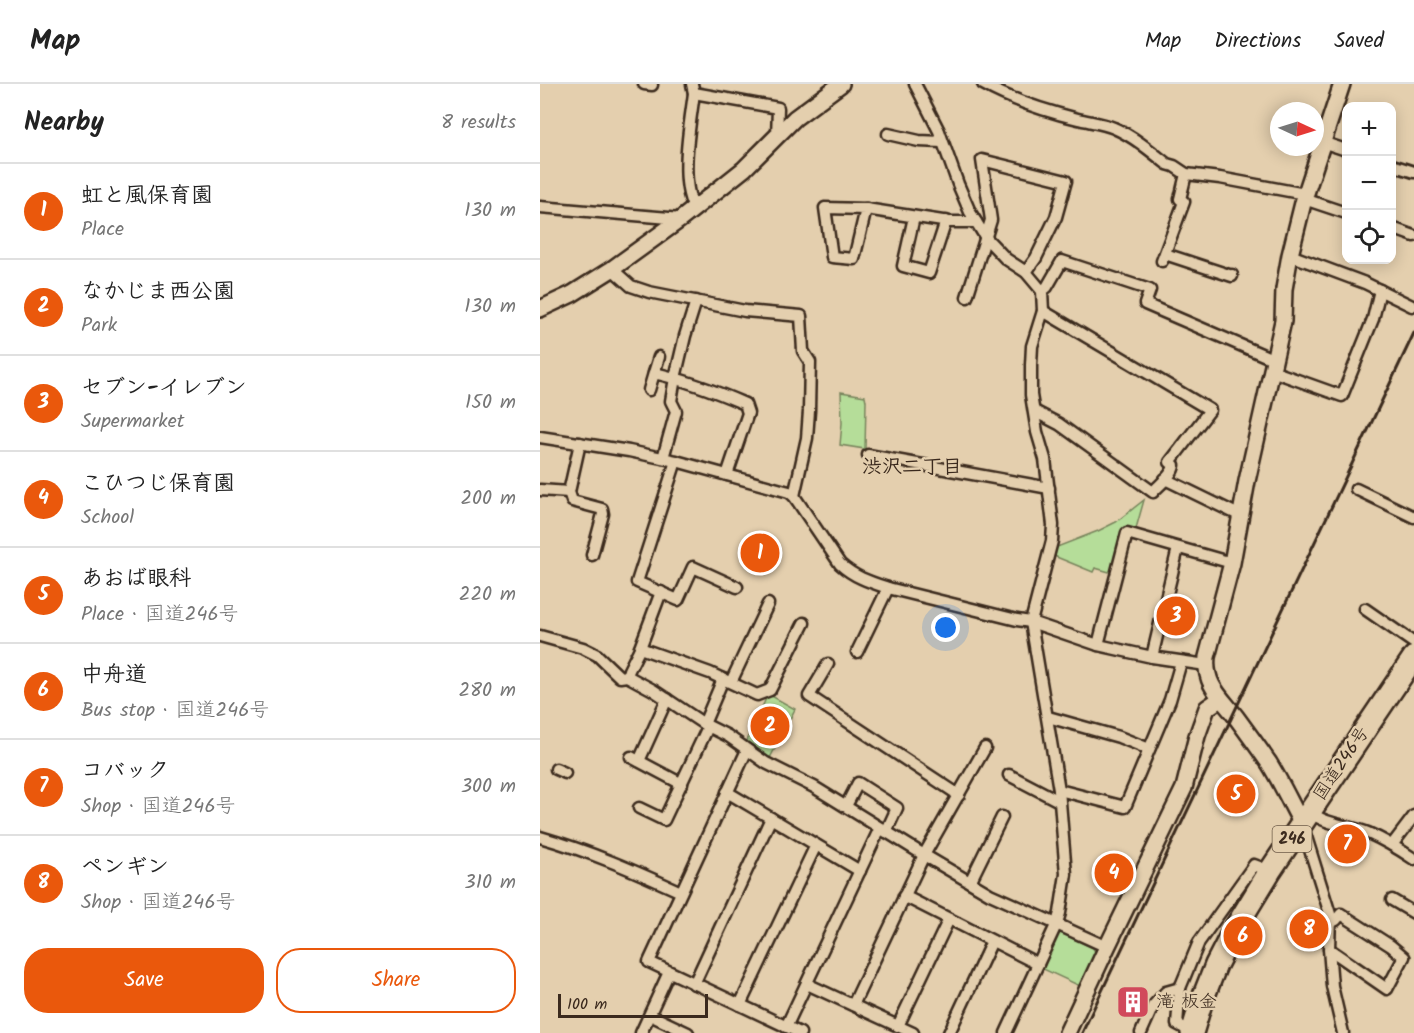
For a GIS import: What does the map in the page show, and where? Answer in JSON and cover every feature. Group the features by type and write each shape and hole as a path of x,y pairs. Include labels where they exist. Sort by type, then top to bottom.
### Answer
{"highway":[{"name":"国道246号","path":"1192,1033 1216,965 1234,930 1270,871 1414,657"}],"street":[{"path":"540,309 572,294 612,269 681,219 744,169 795,118 841,84"},
{"path":"915,84 939,131 976,222 986,238 1006,259 1026,272 1042,291 1043,311 1032,346 1031,394 1037,432 1045,459 1053,525 1052,541 1031,622 1059,796 1066,874 1057,923 1006,1033"},
{"path":"1324,136 1342,84"},
{"path":"988,85 1003,95 1029,105 1112,127 1125,133 1167,164 1186,174 1220,178 1305,197 1342,211"},
{"path":"694,208 690,201 686,159 693,89 778,108 777,136"},
{"path":"888,134 919,141 942,142"},
{"path":"1324,143 1342,148"},
{"path":"1318,156 1290,255 1285,281 1283,321 1274,366 1247,481 1232,563 1206,665 1211,684 1220,699 1270,765 1306,818 1330,914 1329,949 1332,986 1343,1033"},
{"path":"968,297 991,220 982,160 1066,181 1056,217 1036,258 1026,272"},
{"path":"1396,166 1414,172"},
{"path":"1186,174 1180,199 1184,202 1163,257 1232,275"},
{"path":"540,207 681,219"},
{"path":"866,209 854,259 832,256 825,208 866,209 946,221 976,222"},
{"path":"914,217 903,266 929,273 946,221"},
{"path":"1396,229 1414,236"},
{"path":"1290,255 1365,283 1412,306"},
{"path":"1042,291 1047,287 1062,261 1150,290 1145,304 1342,396 1372,319 1380,290"},
{"path":"612,269 632,286 649,292 745,311 801,316 803,351 810,362 809,411 807,438 794,496"},
{"path":"663,458 676,411 671,401 675,378 696,301"},
{"path":"1034,411 1059,424 1153,492 1174,468 1170,462 1210,410 1043,311"},
{"path":"649,390 659,357"},
{"path":"654,373 714,391 745,405 748,413 727,475"},
{"path":"540,437 663,458 789,492 840,564 854,575 888,588 1031,622 1098,645 1152,657 1206,665"},
{"path":"580,443 569,492 572,501 602,509 603,514 592,555"},
{"path":"868,454 1049,488"},
{"path":"676,461 638,582 678,600 693,567 737,587"},
{"path":"1166,479 1241,516"},
{"path":"1356,489 1414,517"},
{"path":"540,490 569,492"},
{"path":"1098,645 1127,533 1232,563"},
{"path":"1152,657 1178,548"},
{"path":"857,652 888,588"},
{"path":"627,676 662,592"},
{"path":"639,807 664,820 727,681 768,604"},
{"path":"1365,609 1414,644"},
{"path":"640,648 710,673 757,694 770,690 804,623"},
{"path":"540,636 597,655 620,677 627,676 653,690 706,725 728,736 766,763 814,787 990,894 1107,946"},
{"path":"1009,775 1059,796 1125,807 1170,700 1181,662"},
{"path":"828,664 809,696 959,795"},
{"path":"667,699 635,759 682,784"},
{"path":"1067,1033 1184,788 1206,708 1220,699"},
{"path":"1048,717 1119,737 1149,749"},
{"path":"853,1005 924,855 985,748"},
{"path":"747,750 649,962 800,1033"},
{"path":"786,1027 860,871 897,808 858,783 846,806"},
{"path":"727,792 860,871"},
{"path":"1392,845 1414,816"},
{"path":"970,882 1002,817"},
{"path":"694,984 771,818"},
{"path":"1306,818 1317,818 1367,833 1414,859"},
{"path":"540,837 633,870 681,892"},
{"path":"740,1005 816,845"},
{"path":"1192,1033 1177,1024 1180,988 1199,942 1254,866 1270,871"},
{"path":"904,896 1038,964"},
{"path":"1392,900 1413,917"},
{"path":"1329,949 1387,989 1404,957 1341,914 1330,923"},
{"path":"898,1026 949,919"},
{"path":"949,1033 992,941"},
{"path":"641,1033 669,972"},
{"path":"807,984 913,1033"},
{"path":"1140,1033 1153,1006 1166,992 1180,988"},
{"path":"650,1015 688,1033"}],"green space":[{"path":"841,392 865,396 865,449 840,445"},
{"path":"1144,500 1135,532 1125,529 1113,573 1095,568 1093,572 1054,556 1057,547 1116,522"},
{"path":"768,694 795,709 770,758 746,743"},
{"path":"1057,933 1062,933 1093,948 1095,952 1080,986 1041,968"}],"railway":[{"path":"1082,1033 1414,333"}],"place":[{"name":"虹と風保育園","path":"760,553"},
{"name":"セブン-イレブン","path":"1176,616"},
{"name":"なかじま西公園","path":"770,726"},
{"name":"あおば眼科","path":"1236,794"},
{"name":"コバック","path":"1347,844"},
{"name":"こひつじ保育園","path":"1114,873"},
{"name":"ペンギン","path":"1309,929"},
{"name":"中舟道","path":"1243,936"},
{"name":"滝 板金","path":"1133,1002"}],"district":[{"name":"渋沢二丁目","path":"912,468"}]}
